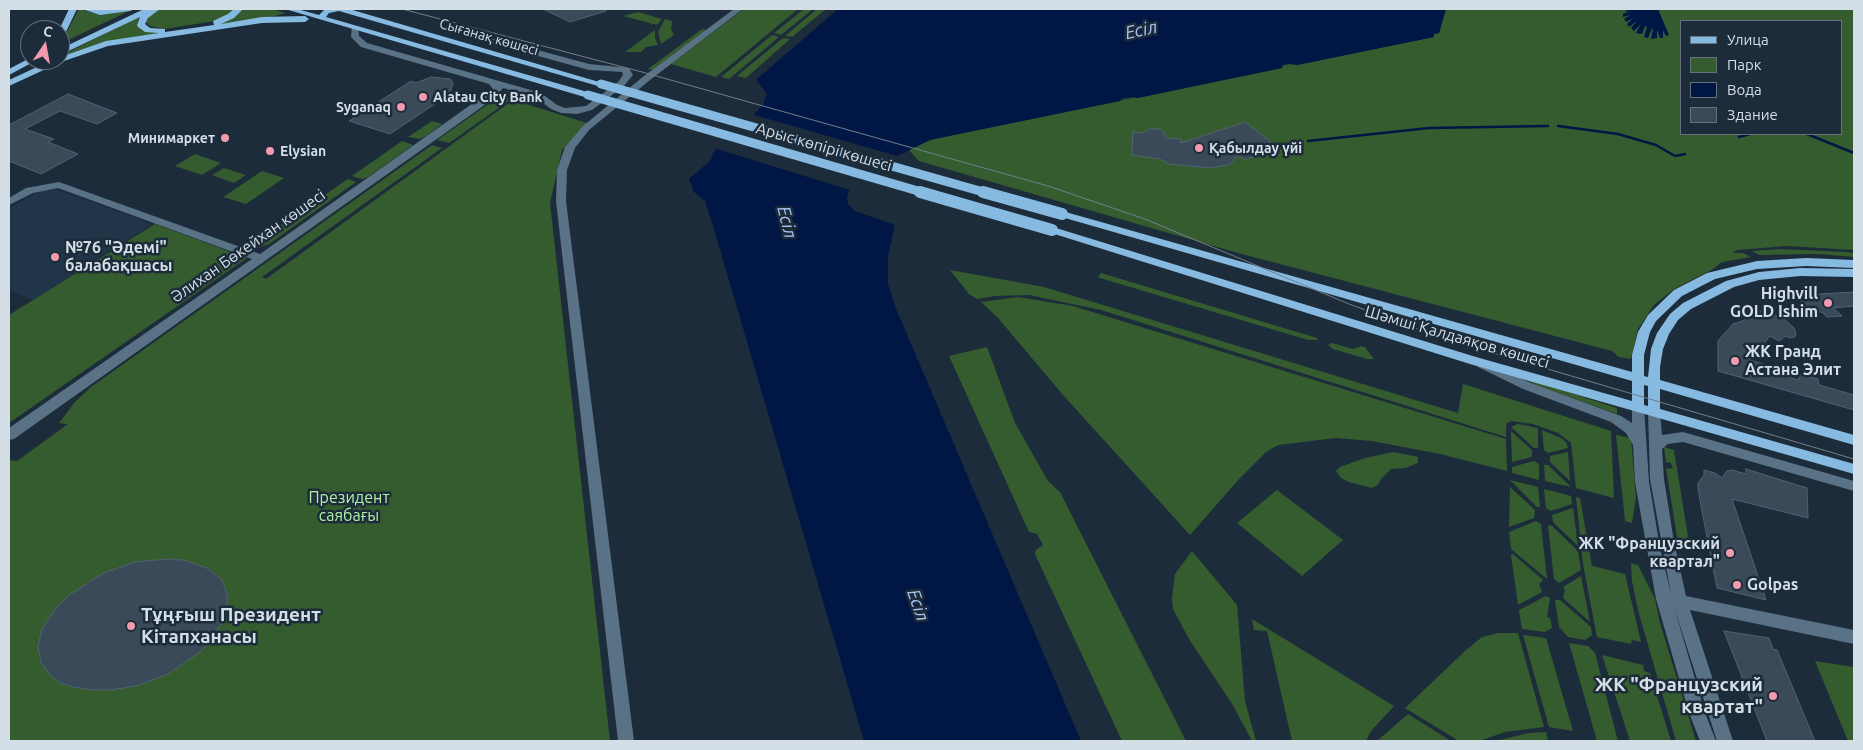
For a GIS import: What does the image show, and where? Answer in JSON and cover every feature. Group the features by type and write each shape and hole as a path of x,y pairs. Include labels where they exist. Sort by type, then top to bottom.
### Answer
{"main road":[{"path":"86,9 100,13 130,9"},
{"path":"70,42 141,9"},
{"path":"70,47 150,9"},
{"path":"156,9 142,19 142,26 144,28 166,31 204,26 226,19 239,9"},
{"name":"Сығанақ көшесі","path":"289,9 588,95"},
{"path":"70,56 106,44 205,28 280,18 324,19 326,11 339,9"},
{"name":"Сығанақ көшесі","path":"339,9 601,84"},
{"path":"353,9 368,17"},
{"path":"9,77 23,70"},
{"path":"9,83 37,70"},
{"name":"Арыс көпірі көшесі","path":"601,84 1062,214"},
{"name":"Арыс көпірі көшесі","path":"588,95 1052,230"},
{"name":"Шәмші Қалдаяқов көшесі","path":"1062,214 1854,440"},
{"name":"Шәмші Қалдаяқов көшесі","path":"1052,230 1474,361 1854,469"},
{"path":"1638,407 1640,344 1652,318 1678,293 1711,276 1757,265 1806,262 1854,264"},
{"path":"1654,412 1657,349 1663,333 1674,317 1687,306 1708,294 1737,282 1776,274 1854,273"}],"street":[{"path":"626,741 561,201 562,170 570,147 586,128 647,78 739,9"},
{"path":"355,28 355,37 364,45 538,95 558,109 577,111 592,106 621,84 628,75 626,70 622,68 589,67 494,41"},
{"path":"359,41 374,34"},
{"name":"Әлихан Бөкейхан көшесі","path":"9,435 493,95 498,90 492,82"},
{"path":"9,202 30,190 59,185 261,258"},
{"path":"1474,361 1527,386 1616,419 1631,429 1639,446"},
{"path":"1638,407 1639,446 1647,516 1664,599 1697,713 1708,741"},
{"path":"1654,412 1660,509 1680,602 1725,741"},
{"path":"1655,450 1664,438 1683,437 1854,486"},
{"path":"1664,599 1854,637"}],"shaded area":[{"name":"№76 \"Әдемі\" балабақшасы","path":"52,188 152,224 33,300 9,290 9,209 38,192"}],"green space":[{"path":"79,9 97,14 131,10 70,39 70,26"},
{"path":"160,9 234,9 231,13 215,21 164,29 150,26 146,22 152,13"},
{"path":"243,9 272,9 285,13 265,19 213,26"},
{"path":"744,9 798,9 716,77 671,64"},
{"path":"804,9 813,9 781,35 774,33"},
{"path":"817,9 826,9 792,37 785,36"},
{"path":"1446,9 1854,9 1854,250 1787,246 1737,250 1733,253 1743,253 1751,257 1722,262 1713,269 1674,289 1654,305 1638,329 1631,359 1619,357 1612,351 1238,253 919,161 909,150 930,140 957,133 1282,68 1283,65 1297,65 1433,37 1434,34 1439,33"},
{"path":"638,12 662,19 657,25 623,16"},
{"path":"143,15 137,24 142,30 163,33 99,44 70,53 70,51"},
{"path":"665,19 672,21 671,29 674,35 661,44 658,32"},
{"path":"702,29 706,30 652,70 648,69"},
{"path":"655,30 655,38 658,45 646,47 641,52 625,52"},
{"path":"772,35 779,37 729,79 721,77"},
{"path":"783,38 790,39 746,78 737,76"},
{"path":"507,91 520,93 449,143 437,140"},
{"name":"Президент саябағы","path":"513,100 587,123 562,150 550,203 610,741 9,741 9,460 17,461 68,424 59,423 75,402 91,387 432,145 442,148 262,277 266,279"},
{"path":"432,121 442,124 420,139 408,137"},
{"path":"402,141 413,145 368,177 362,179 352,176"},
{"path":"195,154 221,163 202,175 175,166"},
{"path":"224,168 246,175 234,183 212,175"},
{"path":"262,171 284,178 246,204 223,197"},
{"path":"348,179 356,182 269,244 258,248 251,245"},
{"path":"155,224 247,258 9,423 9,315"},
{"path":"1781,249 1846,252 1854,253 1854,257 1820,254 1759,255 1752,251"},
{"path":"950,270 1044,287 1458,413 1463,384 1611,431 1614,498 1576,488 1571,443 1558,433 1533,424 1511,421 1507,423 1506,437 1101,310 1029,295 995,296 977,299 969,294"},
{"path":"1101,273 1317,338 1318,340 1308,340 1100,278 1098,277"},
{"path":"1018,297 1073,306 1506,439 1507,471 1440,454 1372,441 1336,438 1278,445 1266,452 1240,478 1190,535 1063,395 998,318 981,302"},
{"path":"1332,343 1353,349 1361,346 1365,347 1374,359 1367,359 1333,349 1328,345"},
{"path":"987,347 1015,423 1048,481 1060,492 1186,741 1122,741 1035,554 1036,550 1043,545 1037,534 1029,532 949,356"},
{"path":"1515,375 1617,408 1617,414 1541,387"},
{"path":"1518,424 1538,428 1538,448 1534,448 1511,427"},
{"path":"1542,430 1561,438 1566,442 1568,448 1548,453 1544,450"},
{"path":"1511,431 1532,450 1532,457 1512,462"},
{"path":"1616,435 1631,438 1636,498 1632,523 1625,521"},
{"path":"1664,447 1674,450 1690,549 1678,543 1666,468 1673,469 1671,463 1666,462"},
{"path":"1393,452 1418,457 1418,463 1405,468 1391,469 1378,485 1372,488 1349,482 1341,478 1336,471 1340,467 1365,458"},
{"path":"1568,452 1570,481 1550,462 1550,456"},
{"path":"1534,461 1539,464 1539,480 1512,473 1512,467"},
{"path":"1544,465 1548,465 1571,487 1545,481"},
{"path":"1510,480 1538,487 1540,507 1537,507"},
{"path":"1510,487 1535,510 1534,518 1509,527"},
{"path":"1544,489 1571,496 1572,504 1551,511 1546,508"},
{"path":"1277,490 1343,540 1302,576 1237,523"},
{"path":"1576,497 1580,498 1592,566 1625,574 1641,642 1632,640 1631,644 1597,637 1583,564"},
{"path":"1573,508 1578,546 1553,522 1552,515"},
{"path":"1536,521 1541,524 1547,579 1511,549 1509,532"},
{"path":"1551,525 1578,551 1581,570 1559,583 1554,579 1548,526"},
{"path":"1192,551 1237,605 1245,701 1256,741 1252,741 1234,707 1189,639 1173,609 1172,598 1175,574"},
{"path":"1513,554 1543,580 1539,584 1542,592 1518,605 1511,555"},
{"path":"1631,563 1638,565 1655,599 1660,623 1696,741 1676,741 1639,614 1632,581"},
{"path":"1581,576 1590,622 1563,598 1565,590 1563,587"},
{"path":"1546,596 1550,598 1547,617 1550,618 1552,628 1545,632 1522,629 1519,610"},
{"path":"1555,600 1560,600 1591,627 1592,635 1585,640 1568,637 1559,627"},
{"path":"1252,619 1394,706 1371,731 1366,741 1292,741 1267,631 1254,630"},
{"path":"1498,633 1518,633 1544,727 1505,732 1479,741 1459,741 1405,708 1482,637"},
{"path":"1523,635 1546,638 1573,731 1549,727"},
{"path":"1569,643 1588,646 1595,653 1618,741 1597,741"},
{"path":"1602,655 1643,665 1644,671 1650,673 1671,741 1630,741"},
{"path":"1815,661 1854,667 1854,741 1848,741"},
{"path":"1408,714 1451,741 1377,741"},
{"path":"1546,732 1548,741 1495,741 1529,733"}],"water":[{"name":"Есіл","path":"838,9 1446,9 1439,33 1434,34 1434,37 1297,65 1283,65 1282,68 1138,98 1123,98 1120,101 930,140 897,156 858,181 849,191 847,197 848,204 855,211 895,225 888,256 888,284 896,309 1081,741 864,741 714,229 705,201 694,192 689,179 710,161 714,151 752,117 763,104 767,94 756,80"},
{"path":"1629,9 1658,9 1669,35 1666,36 1663,30 1663,38 1660,38 1657,30 1657,38 1651,39 1652,28 1648,38 1644,37 1647,27 1645,26 1642,34 1636,33 1641,24 1634,31 1631,28 1637,21 1629,27 1627,24 1633,18 1626,22 1624,19 1630,15 1623,17 1623,14 1630,11 1624,12"}],"pier":[{"path":"751,114 901,157 860,183 853,191 714,148"}],"building":[{"path":"543,9 606,9 606,11 570,22"},
{"name":"Syganaq","path":"431,77 450,79 453,83 450,94 390,134 349,121 411,81 416,83"},
{"path":"68,94 117,113 97,124 60,111 25,129 54,139 48,142 78,154 41,174 9,161 9,125"},
{"name":"Қабылдау үйі","path":"1245,122 1271,142 1262,145 1270,151 1244,160 1237,155 1231,164 1211,168 1168,164 1160,159 1132,155 1133,132 1143,133 1149,129 1159,129 1164,132 1166,138 1181,139 1181,143"},
{"name":"Highvill GOLD Ishim","path":"1800,292 1820,294 1854,292 1854,306 1833,308 1842,316 1827,317 1823,313 1805,306 1799,300"},
{"name":"ЖК Гранд Астана Элит","path":"1756,310 1782,317 1794,328 1796,334 1795,337 1790,338 1786,336 1779,341 1770,336 1750,360 1763,364 1763,370 1799,380 1799,374 1818,379 1819,385 1854,395 1854,410 1718,371 1718,341 1733,324 1745,320 1748,314"},
{"name":"ЖК \"Французский квартал\"","path":"1746,469 1807,488 1808,518 1732,499 1766,600 1717,588 1698,488 1698,483 1704,475 1704,470 1715,473 1722,478 1727,471 1732,470 1746,474"},
{"name":"Тұңғыш Президент Кітапханасы","path":"168,559 183,560 207,568 222,580 225,588 228,597 221,624 200,652 168,674 136,686 111,690 92,690 61,683 51,676 41,663 38,646 42,629 56,608 69,595 104,573 135,562"},
{"name":"ЖК \"Французский квартат\"","path":"1724,631 1769,638 1773,649 1777,650 1815,741 1767,741"}],"waterway":[{"path":"1308,141 1429,128 1548,126"},
{"path":"1558,126 1618,134 1656,145 1675,156 1685,154"},
{"path":"1739,137 1746,135"},
{"path":"1809,135 1854,153"}],"tram line":[{"path":"402,9 642,72 1048,186 1145,219 1349,304 1442,338 1854,459"}],"place":[{"name":"Alatau City Bank","path":"423,97"},
{"name":"Syganaq","path":"401,107"},
{"name":"Минимаркет","path":"225,138"},
{"name":"Қабылдау үйі","path":"1199,148"},
{"name":"Elysian","path":"270,151"},
{"name":"№76 \"Әдемі\" балабақшасы","path":"55,257"},
{"name":"Highvill GOLD Ishim","path":"1828,303"},
{"name":"ЖК Гранд Астана Элит","path":"1735,361"},
{"name":"ЖК \"Французский квартал\"","path":"1730,553"},
{"name":"Golpas","path":"1737,585"},
{"name":"Тұңғыш Президент Кітапханасы","path":"131,626"},
{"name":"ЖК \"Французский квартат\"","path":"1773,696"}]}
